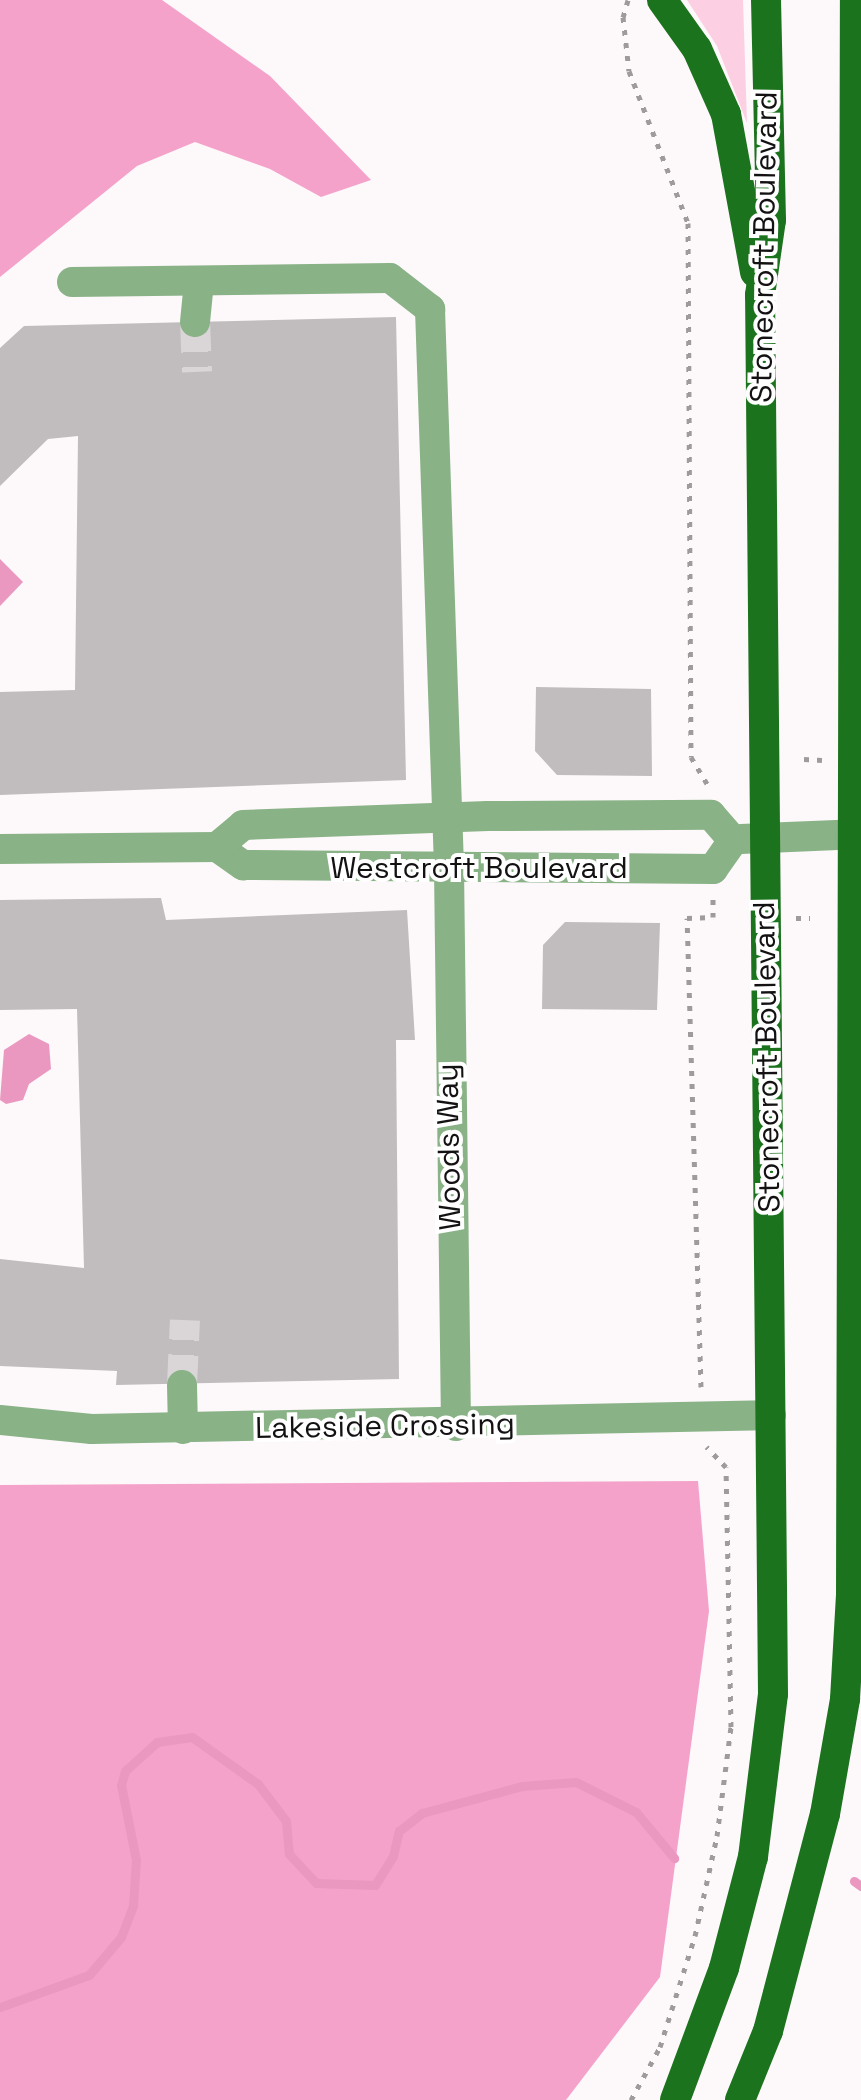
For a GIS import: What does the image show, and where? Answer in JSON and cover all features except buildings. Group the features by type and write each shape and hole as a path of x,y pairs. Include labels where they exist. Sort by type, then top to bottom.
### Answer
{"main road":[{"path":"662,0 697,49 726,114 760,295"},
{"name":"Stonecroft Boulevard","path":"675,2100 724,1968 766,1784 773,1694 760,295 771,220 766,0"},
{"path":"740,2100 768,2031 836,1760 851,1594 858,1392 856,0"}],"street":[{"name":"Woods Way","path":"199,282 390,278 430,309 449,868 456,1426"},
{"path":"72,282 199,282 195,322"},
{"name":"Westcroft Boulevard","path":"0,849 217,847 243,865 713,869 733,840 711,815 447,818 243,825 217,847"},
{"path":"733,840 857,834"},
{"path":"182,1384 183,1429"},
{"name":"Lakeside Crossing","path":"0,1420 92,1430 456,1426 771,1415"}],"path":[{"path":"628,0 623,16 629,71 688,224 691,757 710,788"},
{"path":"804,760 825,760"},
{"path":"631,2100 660,2047 695,1936 718,1836 731,1727 726,1467 707,1449 708,1420 701,1383 687,918 713,917 713,885"}],"shaded area":[{"path":"0,0 162,0 270,76 371,180 321,197 270,169 195,142 137,166 0,277"},
{"path":"687,0 743,0 747,123 717,46"},
{"path":"0,559 23,582 0,606"},
{"path":"29,1034 49,1044 51,1069 29,1084 23,1100 6,1104 0,1100 4,1050"},
{"path":"698,1481 709,1611 660,1977 566,2100 0,2100 0,1485"}],"waterway":[{"path":"0,2007 89,1975 121,1937 133,1905 136,1860 121,1785 125,1771 157,1742 192,1737 258,1784 286,1821 289,1854 316,1883 375,1885 393,1856 399,1831 422,1813 522,1786 576,1782 636,1812 674,1858"},
{"path":"854,1881 861,1886"}],"tunnel":[{"path":"195,322 197,372"},
{"path":"182,1385 185,1320"}]}
